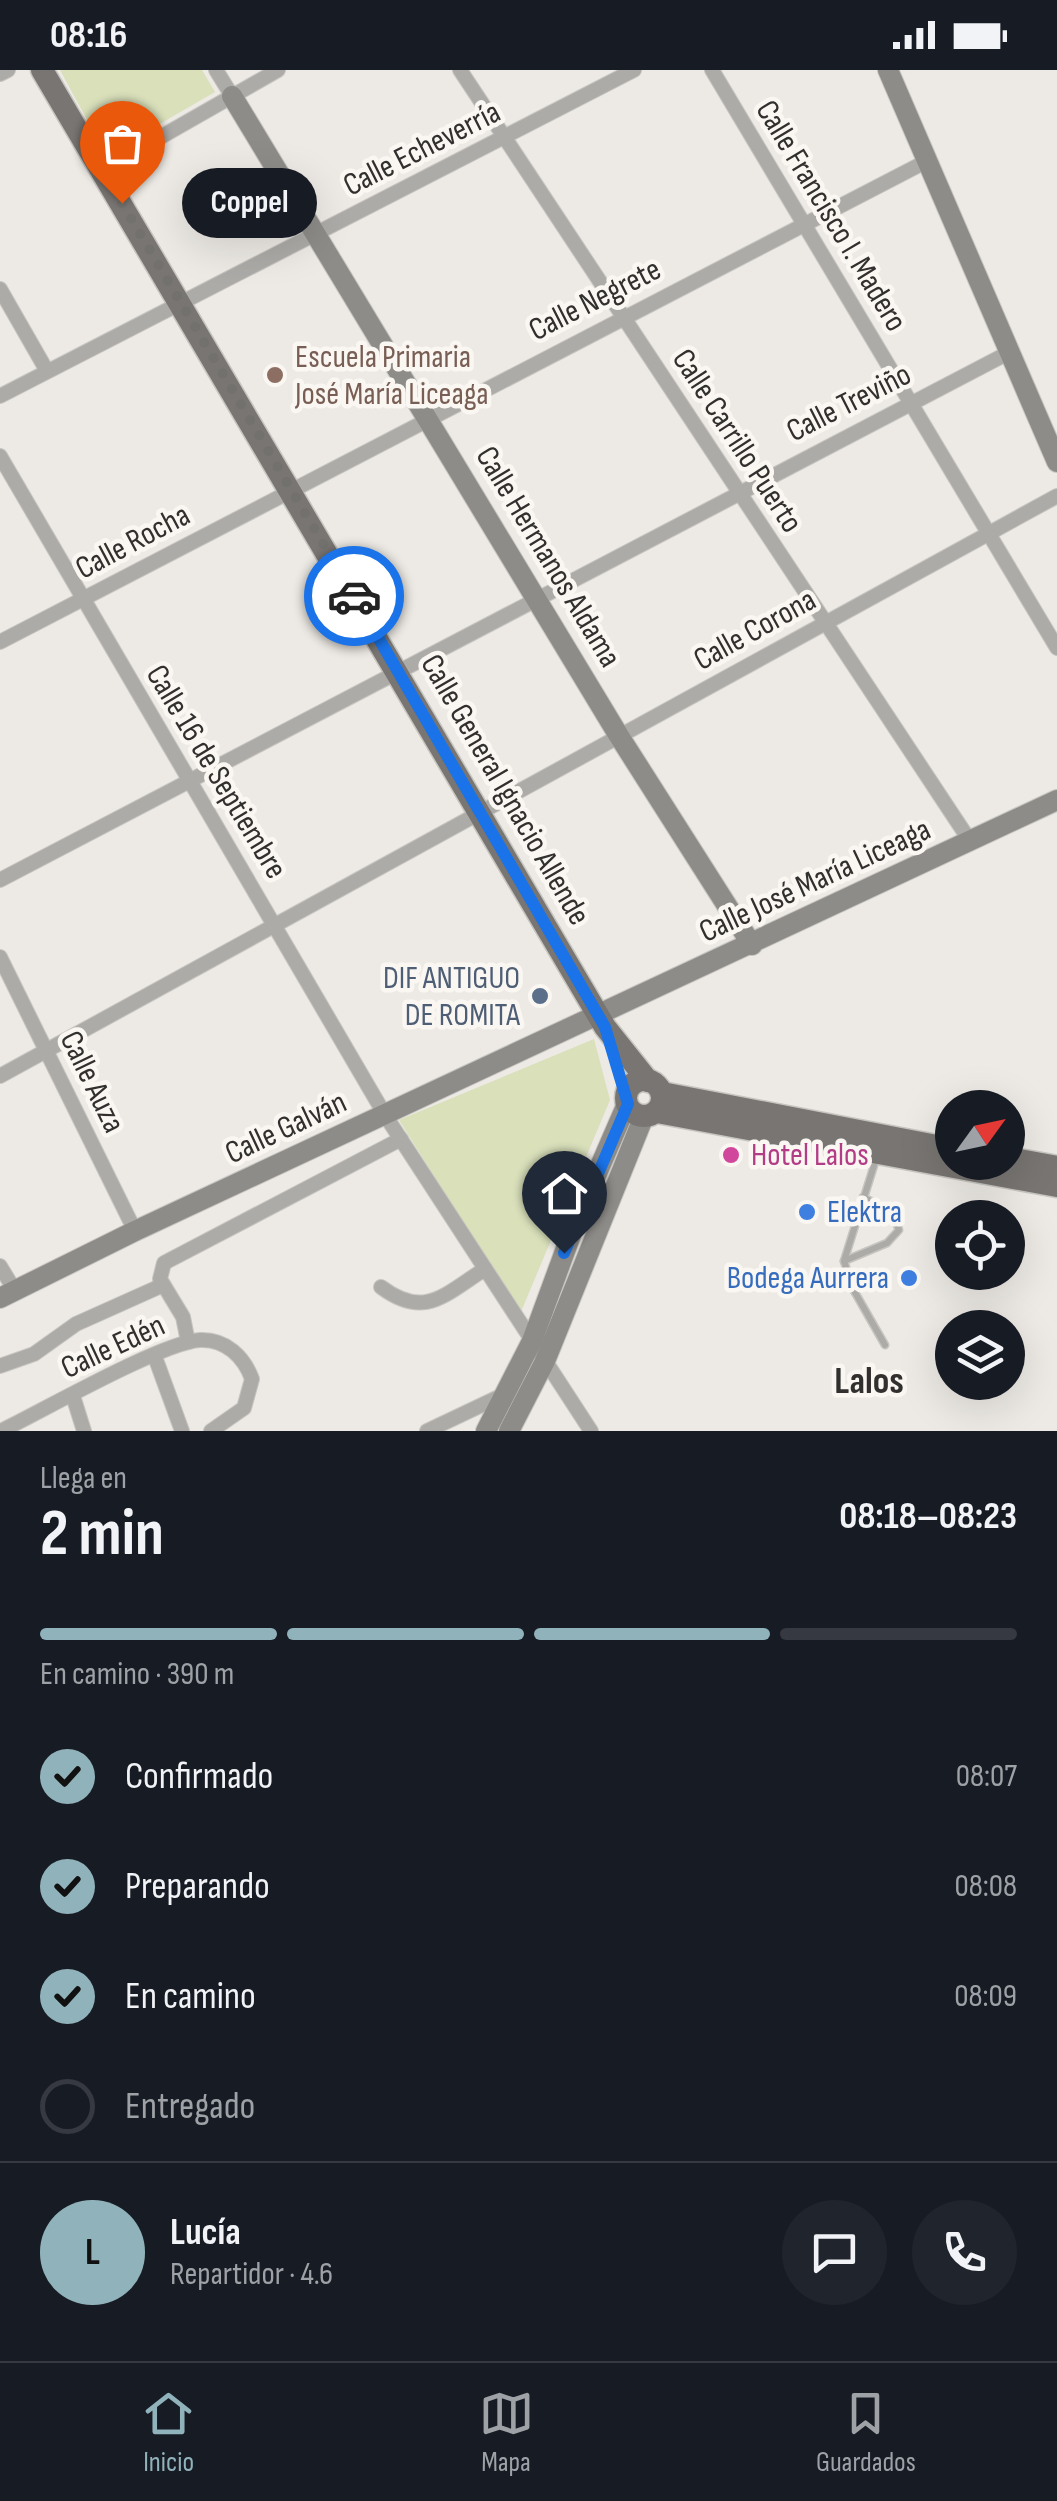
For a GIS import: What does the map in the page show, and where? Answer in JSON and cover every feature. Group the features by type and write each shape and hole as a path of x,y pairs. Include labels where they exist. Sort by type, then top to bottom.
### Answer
{"main road":[{"name":"Calle General Ignacio Allende","path":"42,70 398,671 602,1021 644,1101"},
{"path":"644,1101 880,1145 1057,1186"},
{"path":"880,1145 935,1148"},
{"path":"1025,1161 1057,1167"}],"street":[{"path":"0,74 8,70"},
{"path":"216,70 232,96"},
{"path":"103,170 278,70"},
{"name":"Calle Carrillo Puerto","path":"460,70 970,841"},
{"name":"Calle Echeverría","path":"0,396 180,300 317,235 634,70"},
{"name":"Calle Francisco I. Madero","path":"712,70 1057,648"},
{"path":"888,70 924,162 1057,462"},
{"name":"Calle Hermanos Aldama","path":"232,96 430,417 619,736 752,945"},
{"name":"Calle Negrete","path":"292,490 924,162"},
{"path":"0,288 47,372"},
{"name":"Calle Treviño","path":"0,880 192,783 1008,352"},
{"name":"Calle 16 de Septiembre","path":"0,456 385,1115 590,1431"},
{"name":"Calle Rocha","path":"0,642 292,490"},
{"name":"Calle Corona","path":"0,1076 1057,496"},
{"name":"Calle José María Liceaga","path":"602,1021 1057,800"},
{"name":"Calle Auza","path":"0,957 134,1231"},
{"name":"Calle Galván","path":"8,1294 385,1115 602,1021"},
{"path":"486,1431 532,1341 575,1224 644,1101"},
{"path":"509,1431 545,1360 644,1101"},
{"path":"188,1342 183,1317 163,1285 160,1270 171,1258 401,1138"},
{"path":"0,1266 8,1294"},
{"path":"382,1287 402,1303 423,1304 485,1269"},
{"path":"0,1366 34,1354 76,1324 163,1285"},
{"name":"Calle Edén","path":"1,1431 188,1342 218,1343 246,1364 252,1379 244,1408 212,1431"},
{"path":"155,1356 182,1431"},
{"path":"427,1431 505,1394"},
{"path":"73,1396 84,1431"}],"lane":[{"path":"880,1145 844,1261 853,1289 885,1344"},
{"path":"844,1261 887,1243 899,1230 892,1213 863,1197"}],"green space":[{"path":"60,70 202,70 215,92 106,155"},
{"path":"594,1039 610,1100 520,1314 399,1120"}],"way so far":[{"path":"122,203 354,596"}],"place":[{"name":"Coppel","path":"122,203"},
{"name":"Escuela Primaria José María Liceaga","path":"275,375"},
{"name":"DIF ANTIGUO DE ROMITA","path":"540,996"},
{"name":"Hotel Lalos","path":"731,1155"},
{"name":"Elektra","path":"807,1212"},
{"name":"Bodega Aurrera","path":"909,1278"}],"district":[{"name":"Lalos","path":"869,1381"}],"route":[{"path":"354,596 605,1027 628,1104 564,1253"}]}
